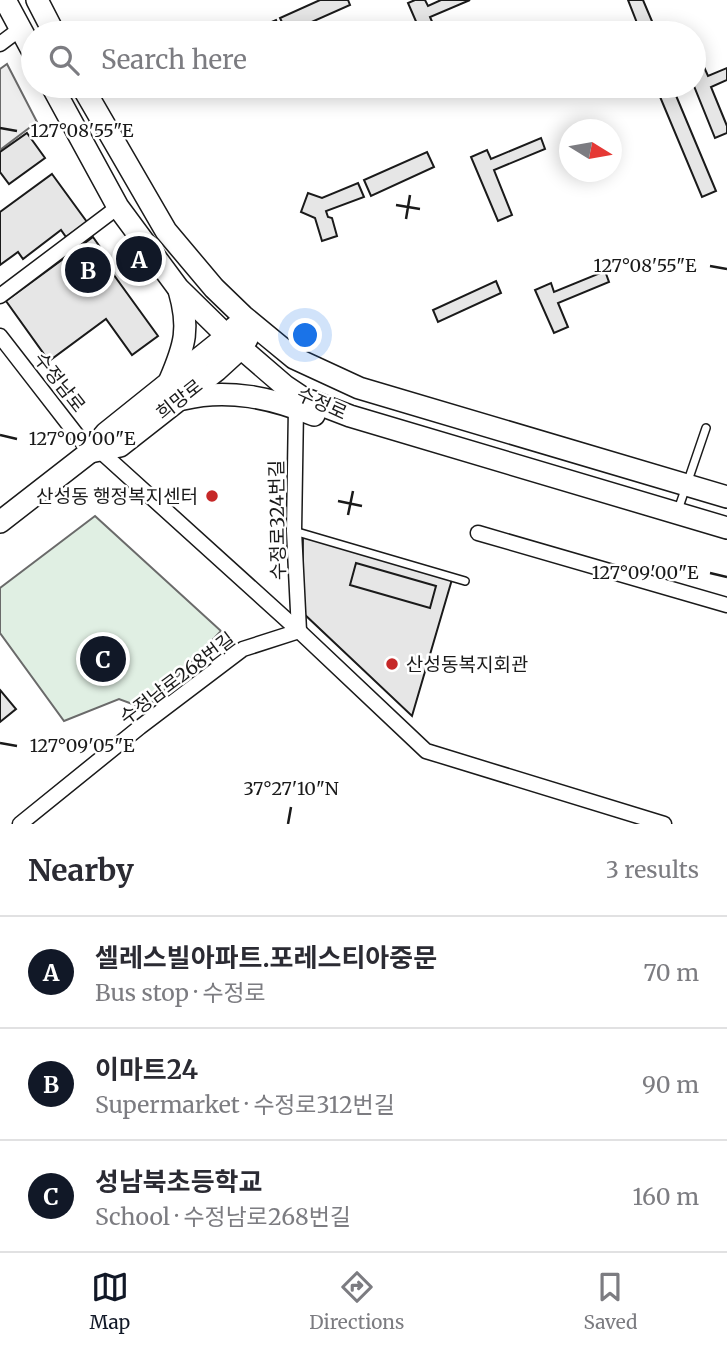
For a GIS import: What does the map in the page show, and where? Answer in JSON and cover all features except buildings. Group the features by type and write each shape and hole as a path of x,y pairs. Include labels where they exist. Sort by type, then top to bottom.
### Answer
{"main road":[{"path":"5,0 20,29"},
{"path":"37,0 48,21"},
{"name":"수정로","path":"58,98 118,207 178,288 234,342 303,398 368,421 727,527"},
{"name":"수정로","path":"89,98 166,231 214,288 249,322 294,358 359,388 727,497"},
{"path":"178,288 186,316 183,352 173,391 238,394 296,408 328,421 368,421"},
{"name":"희망로","path":"0,522 94,451 106,433 173,391 234,342 249,322"}],"street":[{"path":"0,44 20,29"},
{"path":"0,296 118,207"},
{"name":"수정남로","path":"0,336 94,451 299,631 426,751 664,824"},
{"name":"수정로324번길","path":"296,408 294,531 299,631"},
{"path":"478,533 727,605"},
{"name":"수정남로268번길","path":"20,824 140,727 243,649 299,631"}],"lane":[{"path":"677,513 706,428"},
{"path":"294,531 465,582"}],"green space":[{"path":"95,516 221,631 146,709 119,699 64,721 0,633 0,588"}],"shaded area":[{"path":"7,64 21,91 21,98 25,98 37,122 0,150 0,69"}],"place":[{"name":"셀레스빌아파트.포레스티아중문","path":"139,259"},
{"name":"이마트24","path":"88,270"},
{"name":"산성동 행정복지센터","path":"212,496"},
{"name":"성남북초등학교","path":"103,659"},
{"name":"산성동복지회관","path":"392,664"}]}
